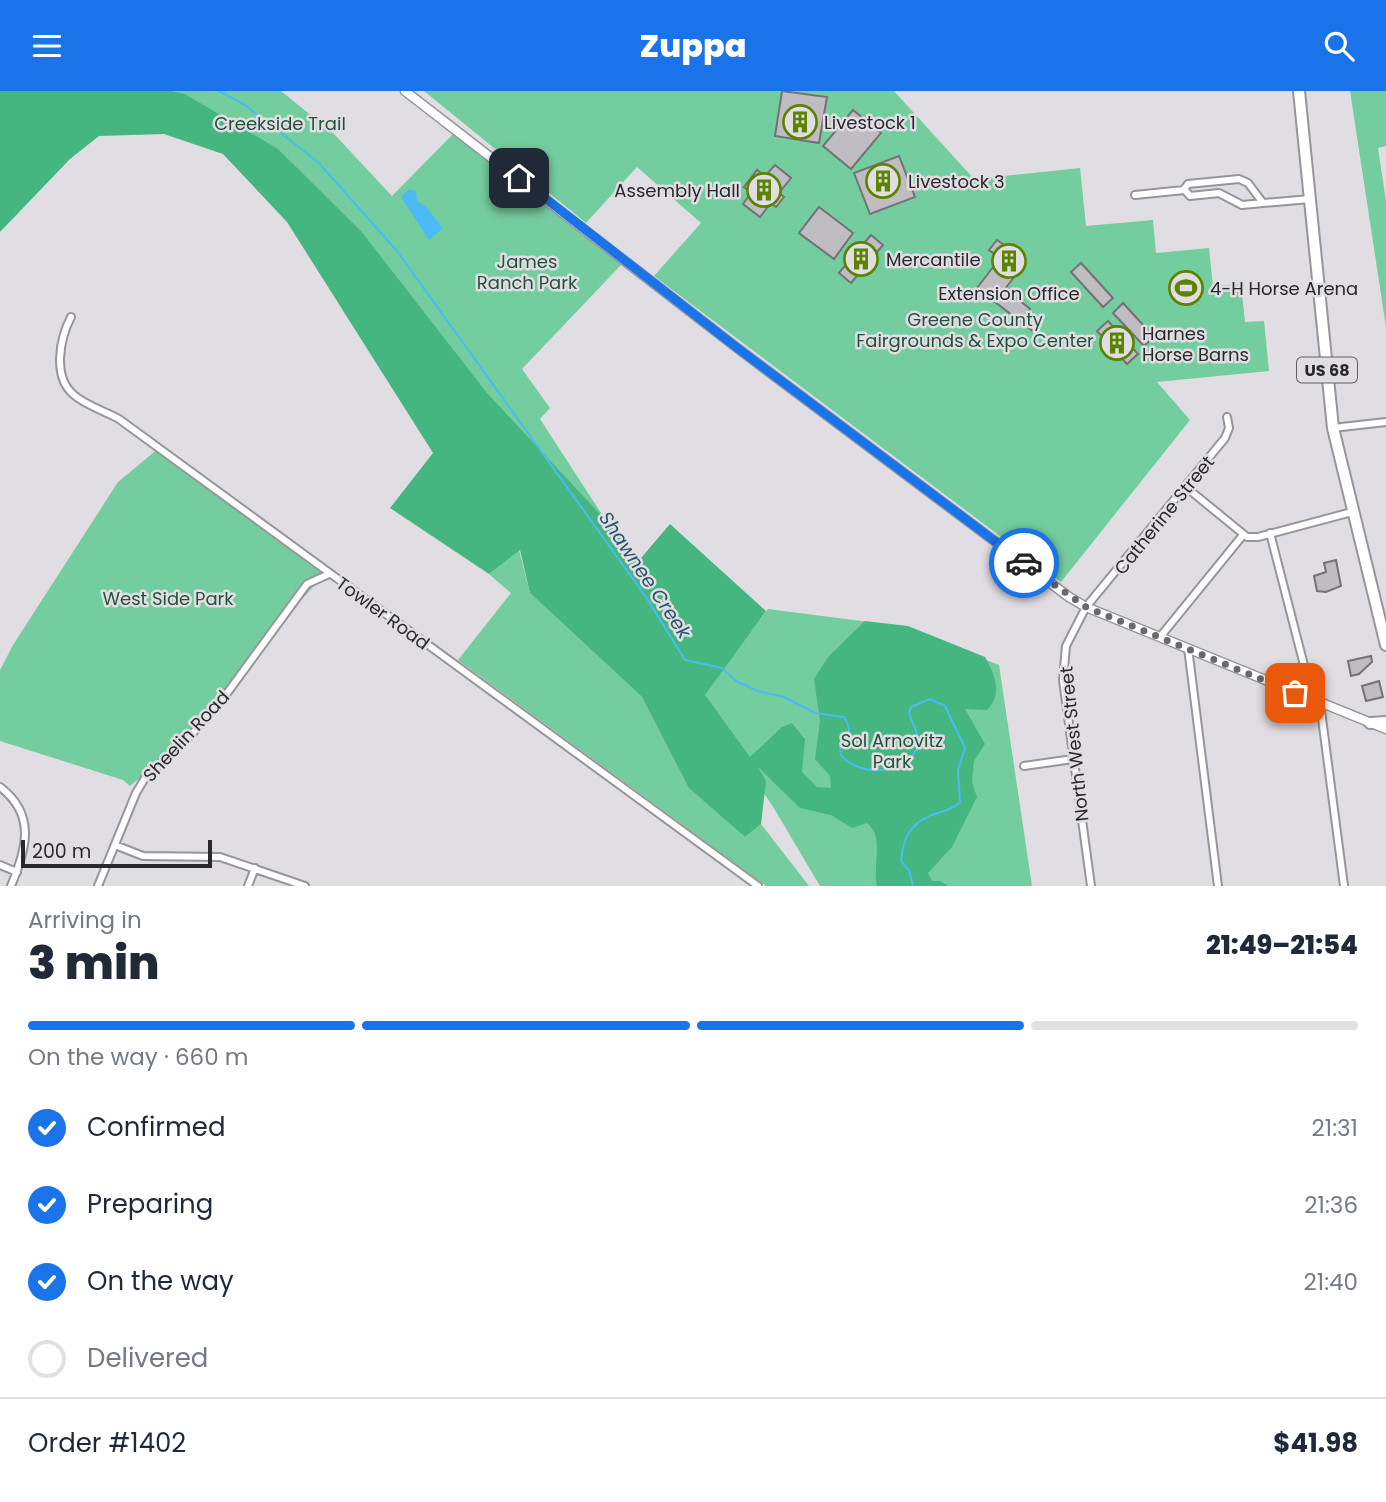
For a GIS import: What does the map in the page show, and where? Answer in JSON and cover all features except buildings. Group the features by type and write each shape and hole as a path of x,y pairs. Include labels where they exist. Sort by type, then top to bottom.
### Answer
{"highway":[{"name":"US 68","path":"1299,91 1333,428 1386,645"},
{"path":"1370,723 1386,723"}],"street":[{"path":"405,91 953,510 1086,607 1386,729"},
{"path":"1184,190 1188,184 1239,179 1248,183 1263,203"},
{"path":"1184,190 1189,196 1219,193 1242,205 1310,199"},
{"path":"1135,195 1184,190"},
{"name":"Towler Road","path":"71,317 62,333 61,361 64,381 71,393 119,419 758,886"},
{"name":"Catherine Street","path":"1086,607 1187,488 1225,438 1229,428 1227,417"},
{"path":"1333,428 1386,422"},
{"path":"1187,488 1243,535 1254,537 1352,512"},
{"path":"1270,533 1306,673 1319,702 1344,886"},
{"path":"1160,637 1243,535"},
{"name":"Sheelin Road","path":"98,886 145,778 192,734 225,696 307,584 329,573"},
{"name":"North West Street","path":"1086,607 1066,646 1063,668 1091,886"},
{"path":"1188,648 1218,886"},
{"path":"1024,766 1073,759"},
{"path":"0,787 21,810 27,840 11,886"},
{"path":"115,845 143,856 209,856 305,886"},
{"path":"0,865 17,872"},
{"path":"248,886 255,869"}],"green space":[{"name":"Sol Arnovitz Park","path":"0,91 171,91 185,94 278,149 361,231 487,393 641,558 670,524 766,611 705,695 750,757 782,727 792,723 805,739 802,772 817,787 831,788 830,776 815,759 820,721 814,679 828,657 865,621 908,626 985,657 996,684 995,697 987,710 965,709 985,744 974,761 972,782 977,797 952,847 928,873 932,881 940,881 948,886 877,886 877,844 867,823 852,828 831,815 800,808 758,767 766,781 761,824 745,837 689,788 642,697 530,593 520,550 489,574 390,508 433,453 287,222 223,154 164,134 99,136 70,159 0,232"},
{"path":"164,91 281,91 334,134 392,196 453,134 622,264 522,369 550,408 540,419 638,570 705,690 768,609 900,626 999,665 1032,886 820,886 772,805 518,443 365,238 298,170"},
{"name":"Greene County Fairgrounds & Expo Center","path":"424,91 894,91 974,179 1080,168 1086,226 1153,220 1156,253 1209,248 1213,286 1241,284 1245,322 1264,321 1269,371 1157,382 1190,420 1061,582 654,276 701,223 637,167 586,223"},
{"path":"1350,91 1386,91 1386,146 1378,148 1386,201 1386,327"},
{"name":"West Side Park","path":"159,448 324,575 269,635 192,734 130,786 123,780 0,741 0,670 13,645 118,482"},
{"path":"519,550 530,593 642,697 690,788 745,837 761,824 809,886 766,886 458,660 511,593 489,574"}],"water":[{"path":"409,189 416,191 417,201 427,208 443,228 429,240 401,197"}],"waterway":[{"name":"Shawnee Creek","path":"219,91 245,105 318,162 397,251 646,597 685,660 722,668 736,681 758,691 784,697 815,713 844,717 849,729 848,736 840,747 841,755 860,768 886,769 908,760 916,751 919,739 909,713 911,707 930,699 945,706 965,748 958,770 960,802 917,823 907,835 901,861 909,870 913,886"}],"way so far":[{"path":"1024,563 1086,607 1295,693"}],"place":[{"name":"Livestock 1","path":"800,122"},
{"name":"Livestock 3","path":"883,181"},
{"name":"Assembly Hall","path":"764,190"},
{"name":"Mercantile","path":"861,259"},
{"name":"Extension Office","path":"1009,261"},
{"name":"4-H Horse Arena","path":"1186,288"},
{"name":"Harnes Horse Barns","path":"1117,343"}],"route":[{"path":"519,178 736,347 1024,563"}],"park label":[{"name":"Creekside Trail","path":"280,123"},
{"name":"James Ranch Park","path":"527,272"}]}
